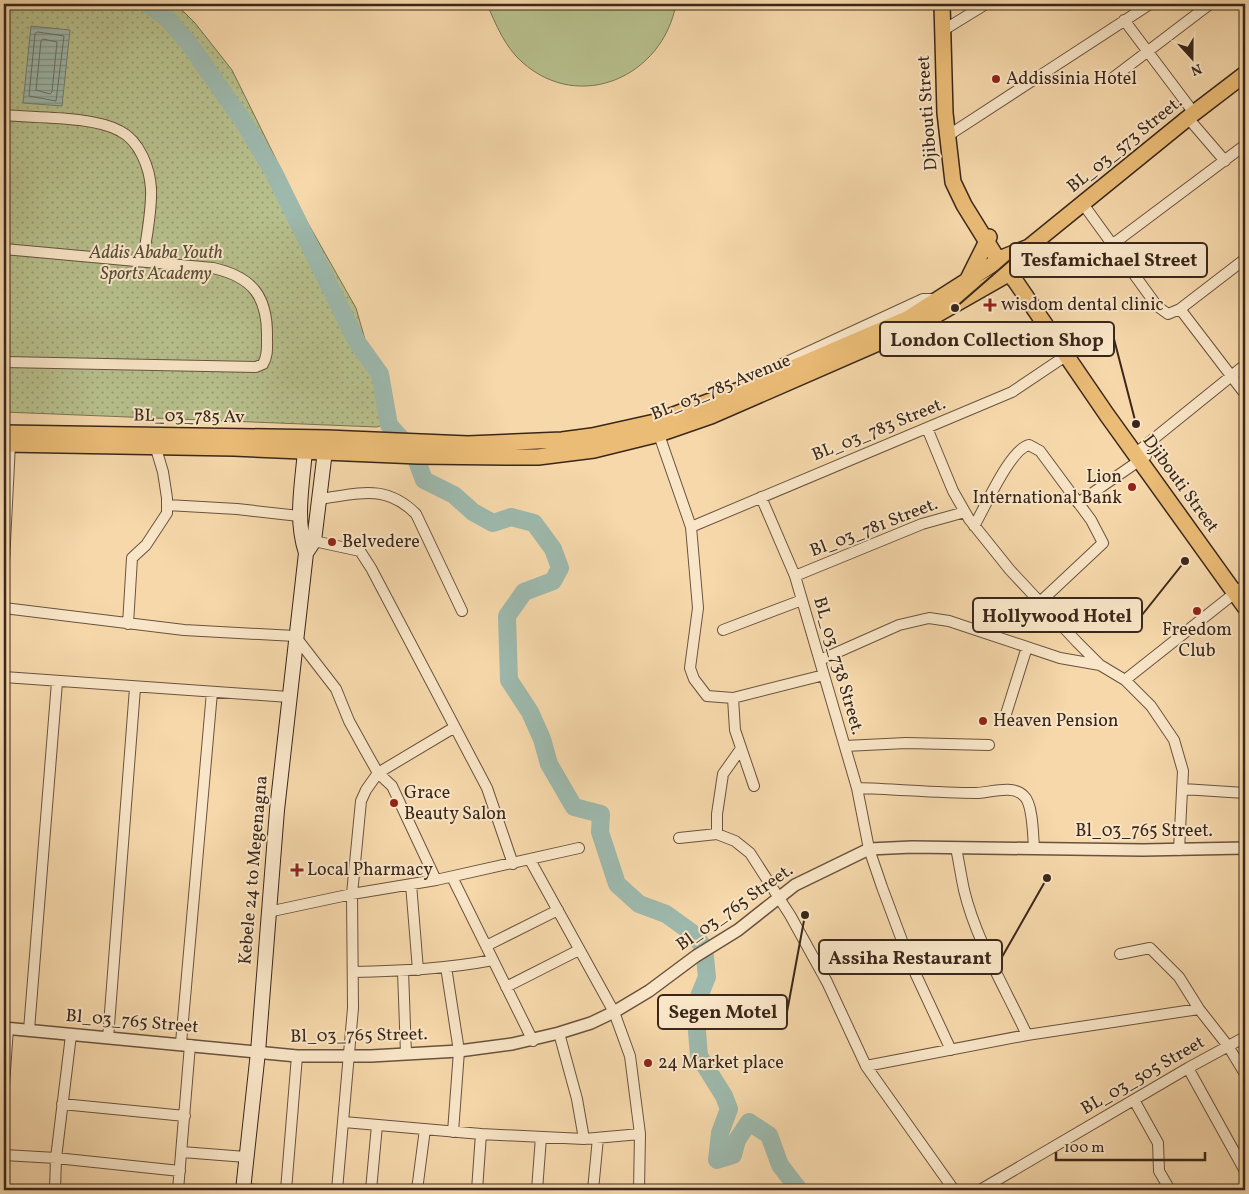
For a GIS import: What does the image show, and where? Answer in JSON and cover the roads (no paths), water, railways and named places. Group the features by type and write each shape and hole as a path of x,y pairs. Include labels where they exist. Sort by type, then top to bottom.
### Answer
{"main road":[{"name":"Djibouti Street","path":"942,4 944,113 952,182 1002,259 1025,288 1143,455 1242,589 1245,607"},
{"name":"Djibouti Street","path":"947,4 946,28 952,133 960,186 988,239"},
{"name":"BL_03_573 Street.","path":"1029,247 1191,115 1245,74"},
{"path":"966,283 988,239"},
{"path":"1012,272 1029,247"},
{"name":"BL_03_785 Avenue","path":"657,428 907,319 1002,259 1029,247"},
{"name":"BL_03_785 Avenue","path":"371,447 416,449 468,444 562,440 657,428 711,416 915,327 1012,272"},
{"path":"984,288 1008,284 1025,288"},
{"name":"BL_03_785 Av","path":"6,440 90,433 154,441 305,452 371,447"},
{"name":"BL_03_785 Av","path":"154,441 371,447"},
{"path":"306,554 314,541 325,451"},
{"path":"305,452 299,516 300,538 306,554"},
{"name":"Kebele 24 to Megenagna","path":"243,1189 258,1052 268,912 288,697 306,554"}],"street":[{"path":"946,28 986,4"},
{"path":"952,133 1150,4"},
{"path":"1114,77 1210,4"},
{"path":"1124,20 1225,161"},
{"path":"4,115 93,124 122,131 131,140 143,156 151,191 143,261"},
{"path":"1114,244 1245,145"},
{"path":"1083,204 1114,244 1157,306 1168,314 1180,309 1245,259"},
{"path":"4,249 53,255 213,268 229,272 244,280 258,294 265,308 268,322 266,358 263,364 256,367 4,362"},
{"path":"1180,309 1245,394"},
{"name":"BL_03_783 Street.","path":"691,527 1012,392 1070,353"},
{"path":"1078,503 1143,455 1245,365"},
{"path":"657,428 691,527 698,608 690,668 694,679 707,696 732,698 824,675"},
{"path":"927,428 953,491 974,526 1039,602 1100,664 1126,680 1151,706 1174,740 1183,771 1179,850"},
{"path":"4,562 6,440"},
{"path":"128,624 132,558 146,545 167,513 163,472 154,441"},
{"path":"974,526 1013,457 1023,446 1029,445 1040,451 1101,535 1103,542 1039,602"},
{"path":"320,499 368,491 381,493 404,502 416,514 462,611"},
{"name":"BL_03_738 Street.","path":"761,497 795,576 857,788 869,849 910,962 950,1050"},
{"path":"167,505 237,509 299,516"},
{"name":"Bl_03_781 Street.","path":"795,576 922,524 964,512"},
{"path":"314,541 360,551 382,586 487,788 513,864"},
{"path":"1126,680 1242,589"},
{"path":"723,630 802,600"},
{"path":"4,608 184,630 295,636 336,689 349,722 378,773 392,786 436,880"},
{"path":"820,660 899,625 928,618 949,621 1077,662 1100,664"},
{"path":"1006,714 1027,647"},
{"path":"4,678 288,697"},
{"path":"29,1030 57,682"},
{"path":"108,1038 135,688"},
{"path":"178,1190 184,1116 185,1044 212,692"},
{"path":"732,698 735,730 740,750 754,786"},
{"path":"337,1190 349,1056 353,972 352,894 362,801 366,790 378,773 455,727"},
{"path":"845,746 906,743 989,745"},
{"path":"717,834 717,814 723,774 740,750"},
{"path":"857,788 975,793 1006,790 1019,793 1025,796 1029,805 1034,848"},
{"path":"1183,789 1245,793"},
{"path":"679,838 717,834 735,841 750,853 790,915 827,982 866,1066 954,1190"},
{"name":"Bl_03_765 Street.","path":"258,1052 297,1056 349,1056 459,1051 533,1041 559,1034 591,1023 614,1012 649,991 707,948 738,930 795,885 869,849 912,846 1179,850 1245,848"},
{"path":"268,912 352,894 452,877 579,848"},
{"path":"956,848 964,891 970,908 988,954 1027,1035"},
{"path":"530,860 614,1012 630,1056 640,1134 639,1190"},
{"path":"452,877 533,1041"},
{"path":"410,884 418,970"},
{"path":"486,946 558,910"},
{"path":"1120,954 1150,948 1180,977 1199,1009 1228,1046 1245,1074"},
{"path":"506,987 579,950"},
{"path":"353,972 418,970 493,960"},
{"path":"446,967 459,1051 453,1132"},
{"path":"403,971 406,1054"},
{"path":"866,1066 1027,1035 1199,1009"},
{"path":"4,1085 6,1028"},
{"name":"Bl_03_765 Street","path":"6,1028 258,1052"},
{"path":"559,1034 577,1099 584,1139"},
{"path":"55,1190 56,1158 70,1035"},
{"name":"BL_03_505 Street","path":"980,1190 1188,1068 1245,1037"},
{"path":"286,1190 297,1056"},
{"path":"1188,1068 1245,1171"},
{"path":"1134,1100 1158,1143 1159,1171 1170,1190"},
{"path":"62,1104 184,1116"},
{"path":"344,1122 481,1134 584,1139 640,1134"},
{"path":"371,1190 377,1125"},
{"path":"417,1190 425,1129"},
{"path":"477,1190 481,1134"},
{"path":"537,1190 541,1137"},
{"path":"593,1190 598,1138"},
{"path":"182,1152 246,1157"},
{"path":"4,1155 56,1158 180,1171"},
{"path":"243,1189 260,1190"}],"water":[{"path":"31,26 70,30 62,106 23,103"}],"waterway":[{"path":"147,4 167,18 190,45 245,124 273,171 357,342 380,374 389,425 414,453 424,480 454,495 473,512 493,523 511,517 534,523 553,549 560,568 553,581 524,592 507,616 509,680 530,712 542,739 549,764 574,807 601,814 600,832 617,884 639,904 666,914 691,932 704,947 707,977 695,1006 699,1056 724,1096 729,1109 720,1133 717,1160 733,1155 737,1140 749,1122 769,1135 780,1165 799,1190"}],"place":[{"name":"Addissinia Hotel","path":"996,79"},
{"name":"wisdom dental clinic","path":"990,305"},
{"name":"Tesfamichael Street","path":"955,308"},
{"name":"London Collection Shop","path":"1136,424"},
{"name":"Lion International Bank","path":"1132,487"},
{"name":"Belvedere","path":"332,542"},
{"name":"Hollywood Hotel","path":"1185,561"},
{"name":"Freedom Club","path":"1197,611"},
{"name":"Heaven Pension","path":"983,721"},
{"name":"Grace Beauty Salon","path":"394,803"},
{"name":"Local Pharmacy","path":"297,870"},
{"name":"Assiha Restaurant","path":"1047,878"},
{"name":"Segen Motel","path":"805,915"},
{"name":"24 Market place","path":"648,1063"}],"park label":[{"name":"Addis Ababa Youth Sports Academy","path":"156,263"}]}
